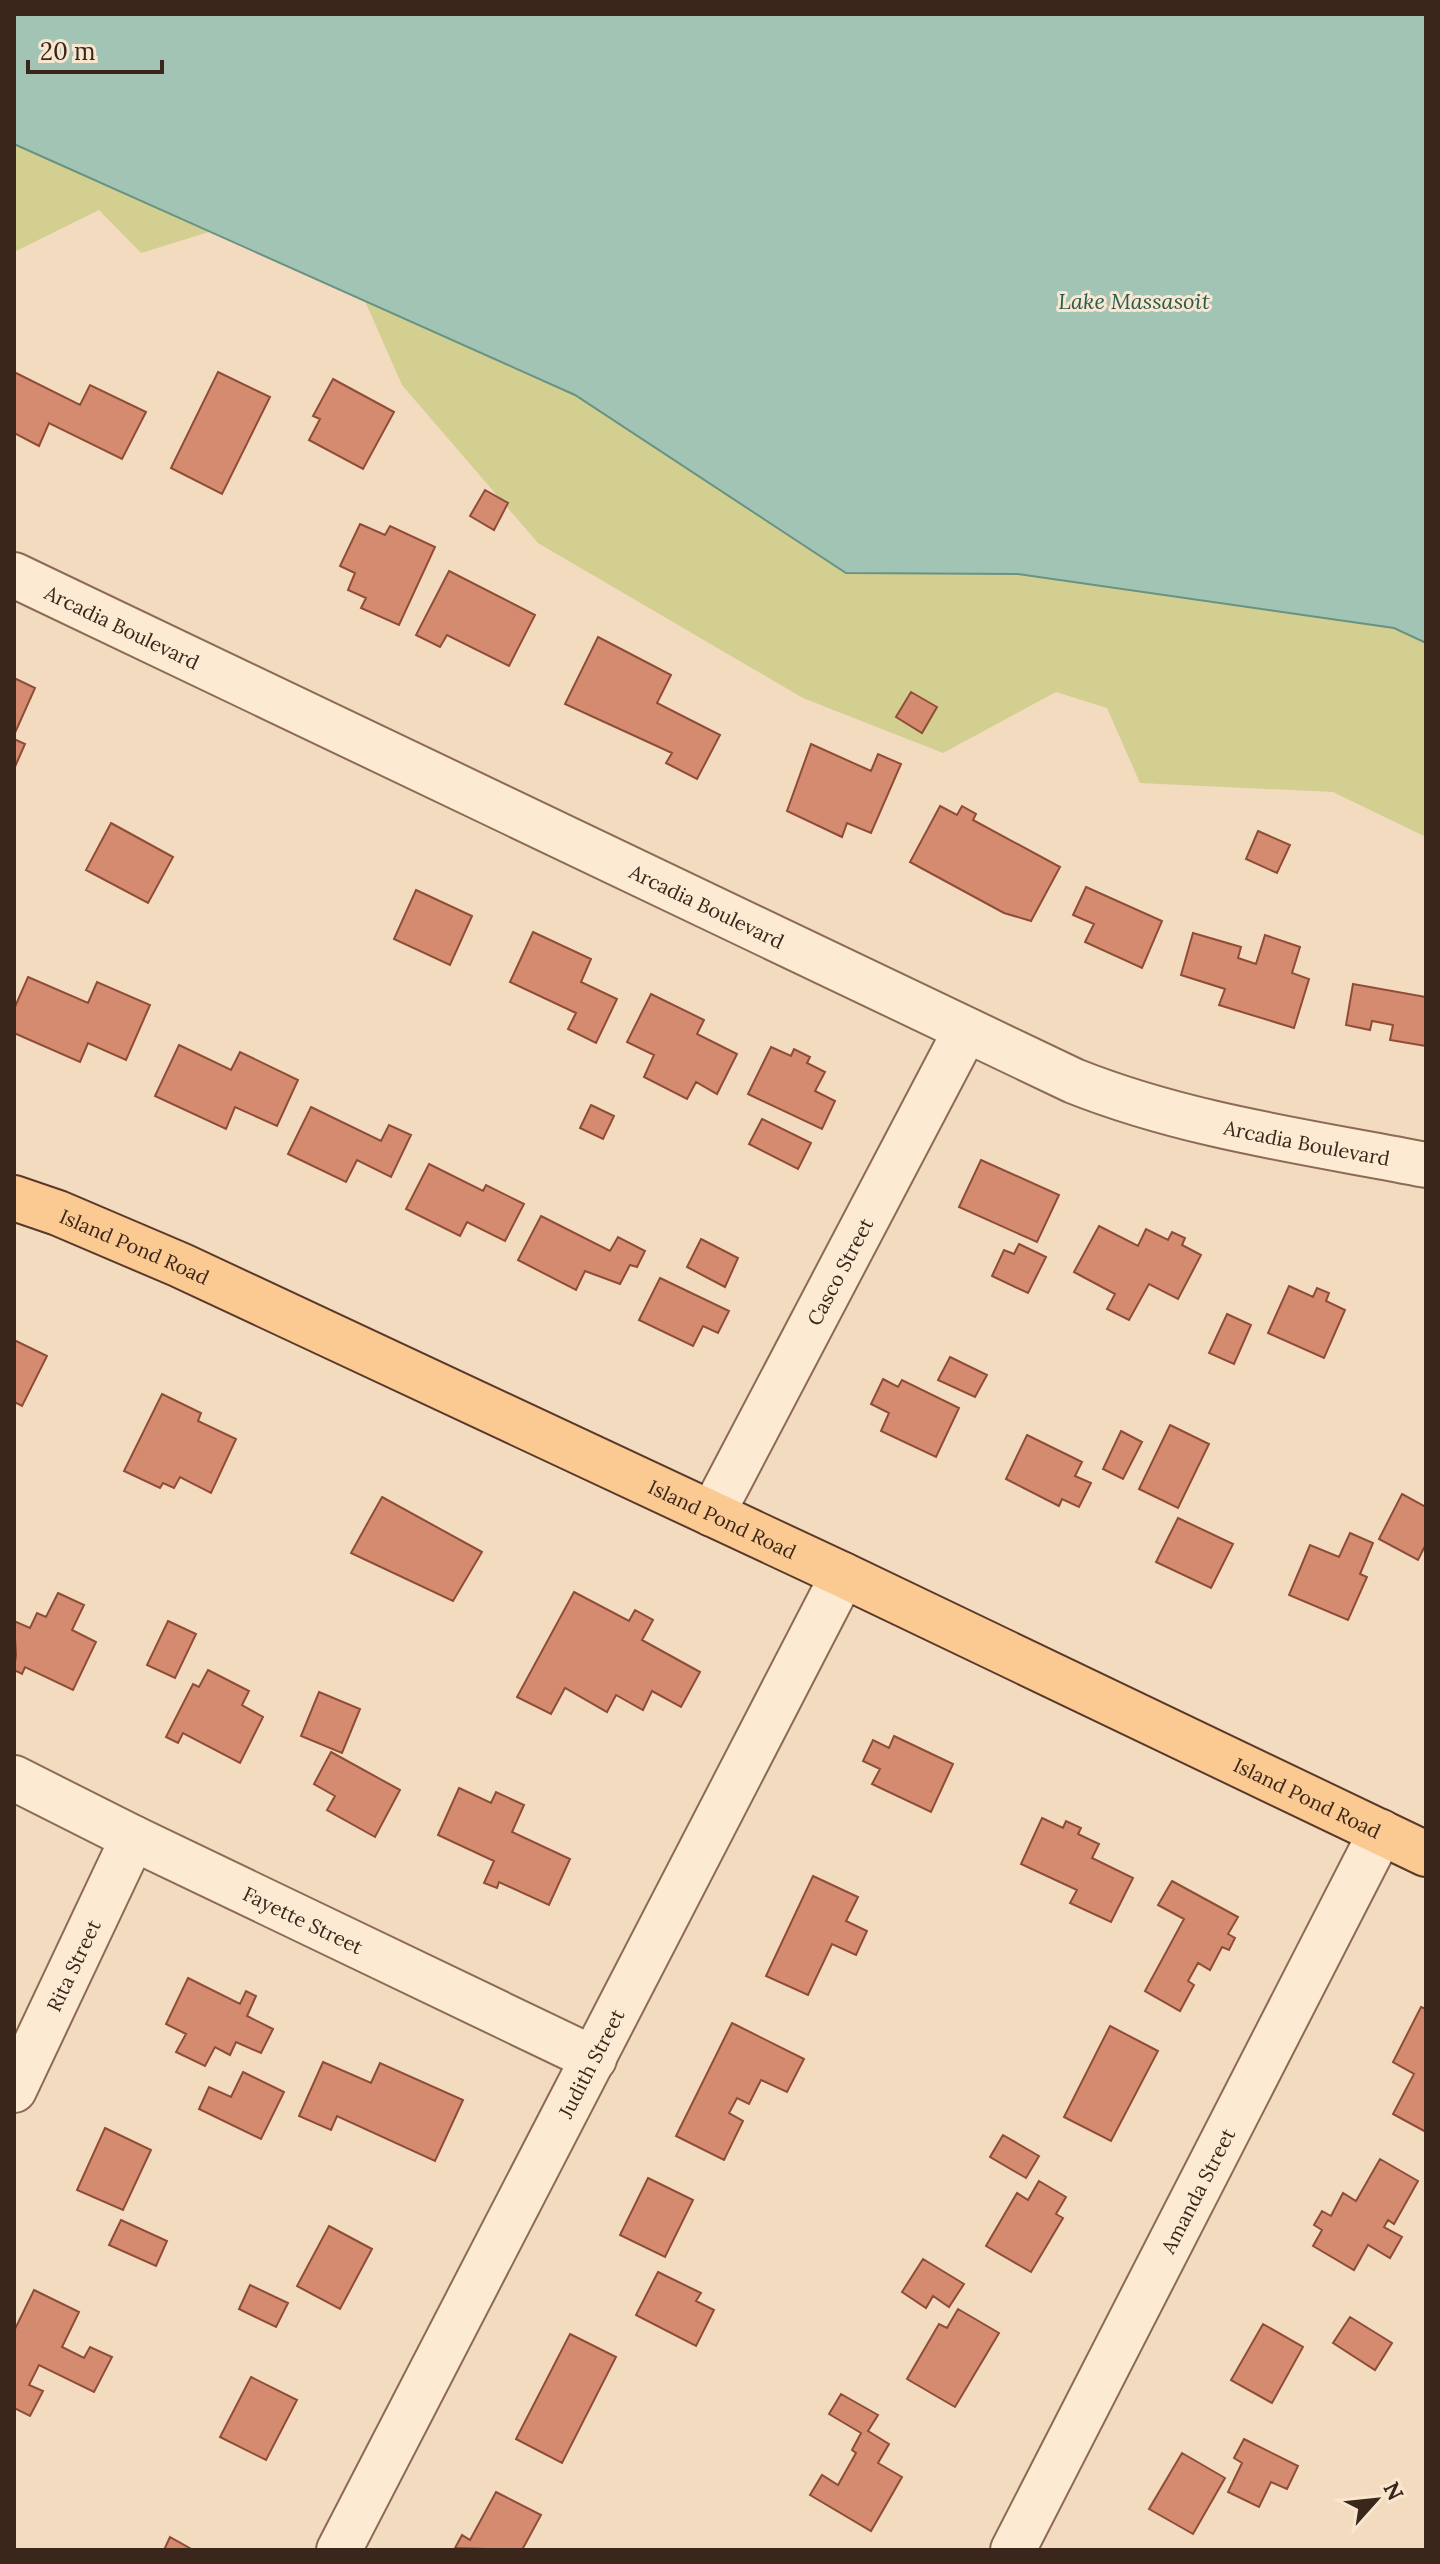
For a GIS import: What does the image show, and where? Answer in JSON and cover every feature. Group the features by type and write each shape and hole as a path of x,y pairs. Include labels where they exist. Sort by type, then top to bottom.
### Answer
{"main road":[{"name":"Island Pond Road","path":"14,1198 58,1213 180,1265 843,1575 1426,1854"}],"street":[{"name":"Arcadia Boulevard","path":"14,575 1074,1081 1142,1106 1238,1130 1426,1165"},
{"name":"Casco Street","path":"712,1514 966,1030"},
{"name":"Judith Street","path":"339,2550 843,1575"},
{"name":"Fayette Street","path":"14,1778 594,2059"},
{"name":"Amanda Street","path":"1013,2550 1381,1832"},
{"name":"Rita Street","path":"14,2090 133,1838"}],"shaded area":[{"path":"14,144 209,232 141,253 99,210 14,252"},
{"path":"365,301 575,395 846,573 1018,574 1394,628 1426,643 1426,837 1333,792 1140,783 1107,708 1056,692 943,753 803,698 538,543 402,385"}],"water":[{"name":"Lake Massasoit","path":"14,14 1426,14 1426,643 1394,628 1018,574 846,573 575,395 14,144"}],"building":[{"path":"14,372 80,405 90,385 146,412 122,459 49,423 39,446 14,433"},
{"path":"218,372 270,397 222,494 171,468"},
{"path":"333,379 394,412 363,469 309,440 320,419 313,416"},
{"path":"485,490 508,503 494,530 470,516"},
{"path":"360,524 385,535 390,526 435,547 399,625 361,608 366,598 348,590 355,573 340,566"},
{"path":"449,571 535,615 509,666 447,635 440,647 416,635"},
{"path":"598,637 671,675 657,703 720,735 697,779 666,763 672,753 565,704"},
{"path":"14,678 35,688 14,735"},
{"path":"911,692 937,707 922,733 896,717"},
{"path":"14,739 25,744 14,769"},
{"path":"811,744 871,771 878,754 901,764 871,833 847,823 842,837 787,811"},
{"path":"940,806 957,815 962,806 976,814 973,820 1060,867 1031,921 1004,913 910,862"},
{"path":"111,823 173,857 148,903 86,870"},
{"path":"1258,831 1290,845 1277,873 1246,859"},
{"path":"1086,887 1162,921 1142,968 1085,942 1094,924 1073,915"},
{"path":"416,890 472,916 450,965 394,939"},
{"path":"533,932 591,959 581,982 617,999 596,1043 568,1029 576,1013 510,982"},
{"path":"1193,933 1241,947 1238,958 1256,964 1265,935 1300,947 1292,973 1309,979 1294,1028 1219,1005 1225,989 1181,975"},
{"path":"28,977 88,1003 97,982 150,1005 126,1060 88,1043 80,1062 14,1033 14,1009"},
{"path":"1353,984 1426,997 1426,1046 1390,1040 1393,1025 1372,1021 1370,1030 1346,1025"},
{"path":"651,994 704,1020 697,1034 737,1054 717,1094 696,1082 687,1099 644,1077 654,1055 627,1042"},
{"path":"179,1045 231,1070 240,1052 298,1080 277,1126 235,1107 226,1129 155,1096"},
{"path":"771,1047 791,1056 794,1049 810,1057 807,1063 825,1072 815,1091 835,1101 822,1129 748,1094"},
{"path":"591,1105 614,1116 603,1139 580,1128"},
{"path":"311,1107 381,1141 389,1125 411,1135 391,1177 357,1160 346,1182 288,1154"},
{"path":"762,1119 811,1143 798,1169 749,1144"},
{"path":"981,1160 1059,1195 1037,1242 959,1207"},
{"path":"429,1164 483,1191 486,1185 524,1204 505,1241 467,1222 460,1236 406,1209"},
{"path":"541,1216 610,1251 618,1237 645,1251 637,1267 630,1265 620,1284 585,1271 576,1290 518,1260"},
{"path":"1099,1226 1138,1246 1146,1229 1168,1240 1172,1232 1185,1238 1182,1245 1201,1255 1178,1299 1149,1284 1129,1320 1107,1309 1115,1294 1074,1272"},
{"path":"701,1239 738,1258 725,1287 687,1267"},
{"path":"1019,1244 1046,1257 1028,1293 992,1276 1004,1250 1014,1254"},
{"path":"660,1278 729,1311 718,1333 703,1326 693,1346 639,1320"},
{"path":"1289,1286 1313,1297 1317,1288 1329,1293 1326,1301 1345,1310 1324,1358 1268,1333"},
{"path":"1227,1314 1251,1325 1234,1364 1209,1353"},
{"path":"14,1340 47,1356 22,1406 14,1402"},
{"path":"950,1357 987,1375 975,1397 938,1380"},
{"path":"883,1379 898,1387 902,1380 959,1408 936,1457 881,1431 889,1413 871,1404"},
{"path":"162,1394 201,1413 198,1421 236,1439 211,1493 180,1477 174,1488 163,1483 160,1488 124,1471"},
{"path":"1170,1425 1209,1444 1178,1508 1139,1489"},
{"path":"1121,1431 1142,1442 1123,1479 1103,1469"},
{"path":"1027,1435 1082,1462 1075,1476 1091,1483 1079,1507 1062,1499 1059,1506 1006,1479"},
{"path":"1402,1494 1426,1507 1426,1544 1418,1560 1379,1539"},
{"path":"382,1497 482,1552 453,1601 351,1553"},
{"path":"1178,1518 1233,1544 1211,1588 1156,1562"},
{"path":"1350,1533 1373,1543 1360,1574 1367,1577 1348,1620 1289,1595 1310,1545 1339,1557"},
{"path":"574,1592 629,1621 635,1610 653,1620 642,1640 700,1672 681,1707 652,1691 643,1710 616,1695 607,1712 565,1688 551,1714 517,1697"},
{"path":"58,1593 84,1605 72,1630 96,1642 73,1690 25,1667 22,1674 14,1670 14,1621 30,1628 37,1613 46,1617"},
{"path":"168,1621 196,1634 175,1678 147,1665"},
{"path":"208,1670 249,1691 242,1705 263,1717 240,1763 183,1733 178,1743 166,1737 193,1684 199,1687"},
{"path":"319,1692 360,1709 342,1753 301,1736"},
{"path":"894,1736 953,1764 931,1812 872,1784 880,1769 863,1761 873,1740 889,1748"},
{"path":"331,1752 400,1790 375,1837 327,1810 335,1796 314,1784"},
{"path":"459,1788 491,1803 496,1792 524,1805 512,1832 570,1859 549,1905 499,1882 497,1888 484,1883 494,1861 438,1835"},
{"path":"1042,1818 1063,1828 1066,1821 1081,1828 1078,1834 1099,1844 1092,1858 1133,1878 1111,1922 1070,1903 1077,1890 1021,1864"},
{"path":"813,1876 858,1897 846,1921 867,1931 856,1955 832,1944 808,1995 766,1976"},
{"path":"1172,1881 1238,1917 1228,1934 1235,1938 1229,1950 1222,1947 1210,1970 1198,1963 1188,1981 1194,1985 1180,2011 1145,1991 1184,1919 1158,1905"},
{"path":"188,1978 240,2004 246,1991 256,1996 247,2016 273,2029 261,2053 236,2042 230,2055 215,2047 205,2066 176,2052 186,2034 166,2024"},
{"path":"1421,2007 1426,2009 1426,2132 1393,2114 1414,2074 1393,2062"},
{"path":"732,2023 804,2059 787,2092 761,2080 749,2104 737,2098 729,2113 743,2121 724,2160 676,2136"},
{"path":"1110,2026 1158,2051 1111,2141 1064,2117"},
{"path":"323,2062 371,2083 380,2063 463,2100 435,2161 337,2116 331,2130 299,2116"},
{"path":"243,2072 284,2092 261,2139 199,2109 209,2087 231,2097"},
{"path":"105,2128 151,2150 123,2210 77,2190"},
{"path":"1003,2135 1039,2156 1026,2178 990,2157"},
{"path":"1380,2159 1418,2181 1394,2224 1388,2220 1384,2227 1402,2237 1390,2258 1368,2245 1354,2270 1313,2246 1322,2230 1314,2225 1322,2211 1331,2216 1343,2193 1356,2201"},
{"path":"648,2178 693,2200 665,2257 620,2235"},
{"path":"1039,2181 1066,2197 1056,2214 1063,2218 1031,2272 986,2246 1017,2193 1028,2200"},
{"path":"121,2220 167,2241 156,2266 109,2245"},
{"path":"329,2226 372,2249 340,2309 297,2286"},
{"path":"923,2259 964,2284 949,2307 933,2296 926,2308 902,2292"},
{"path":"658,2272 701,2293 696,2301 714,2310 696,2346 636,2315"},
{"path":"250,2285 288,2303 276,2327 239,2309"},
{"path":"34,2290 79,2312 62,2347 84,2358 90,2347 112,2357 94,2392 39,2365 29,2385 43,2391 30,2416 14,2408 14,2331"},
{"path":"958,2309 999,2333 955,2407 907,2379 939,2324 947,2328"},
{"path":"1350,2317 1392,2343 1375,2370 1333,2343"},
{"path":"1263,2324 1303,2347 1272,2403 1231,2380"},
{"path":"570,2334 616,2357 562,2463 516,2439"},
{"path":"251,2377 297,2400 266,2460 220,2437"},
{"path":"841,2394 878,2415 868,2431 889,2444 878,2463 902,2477 871,2531 810,2495 822,2475 838,2485 856,2453 852,2450 861,2433 829,2414"},
{"path":"1244,2439 1298,2466 1287,2489 1271,2482 1259,2507 1228,2492 1242,2463 1234,2458"},
{"path":"1182,2453 1225,2478 1193,2534 1149,2509"},
{"path":"496,2492 541,2515 522,2550 455,2548 462,2535 470,2540"},
{"path":"170,2537 193,2550 164,2550"}]}
